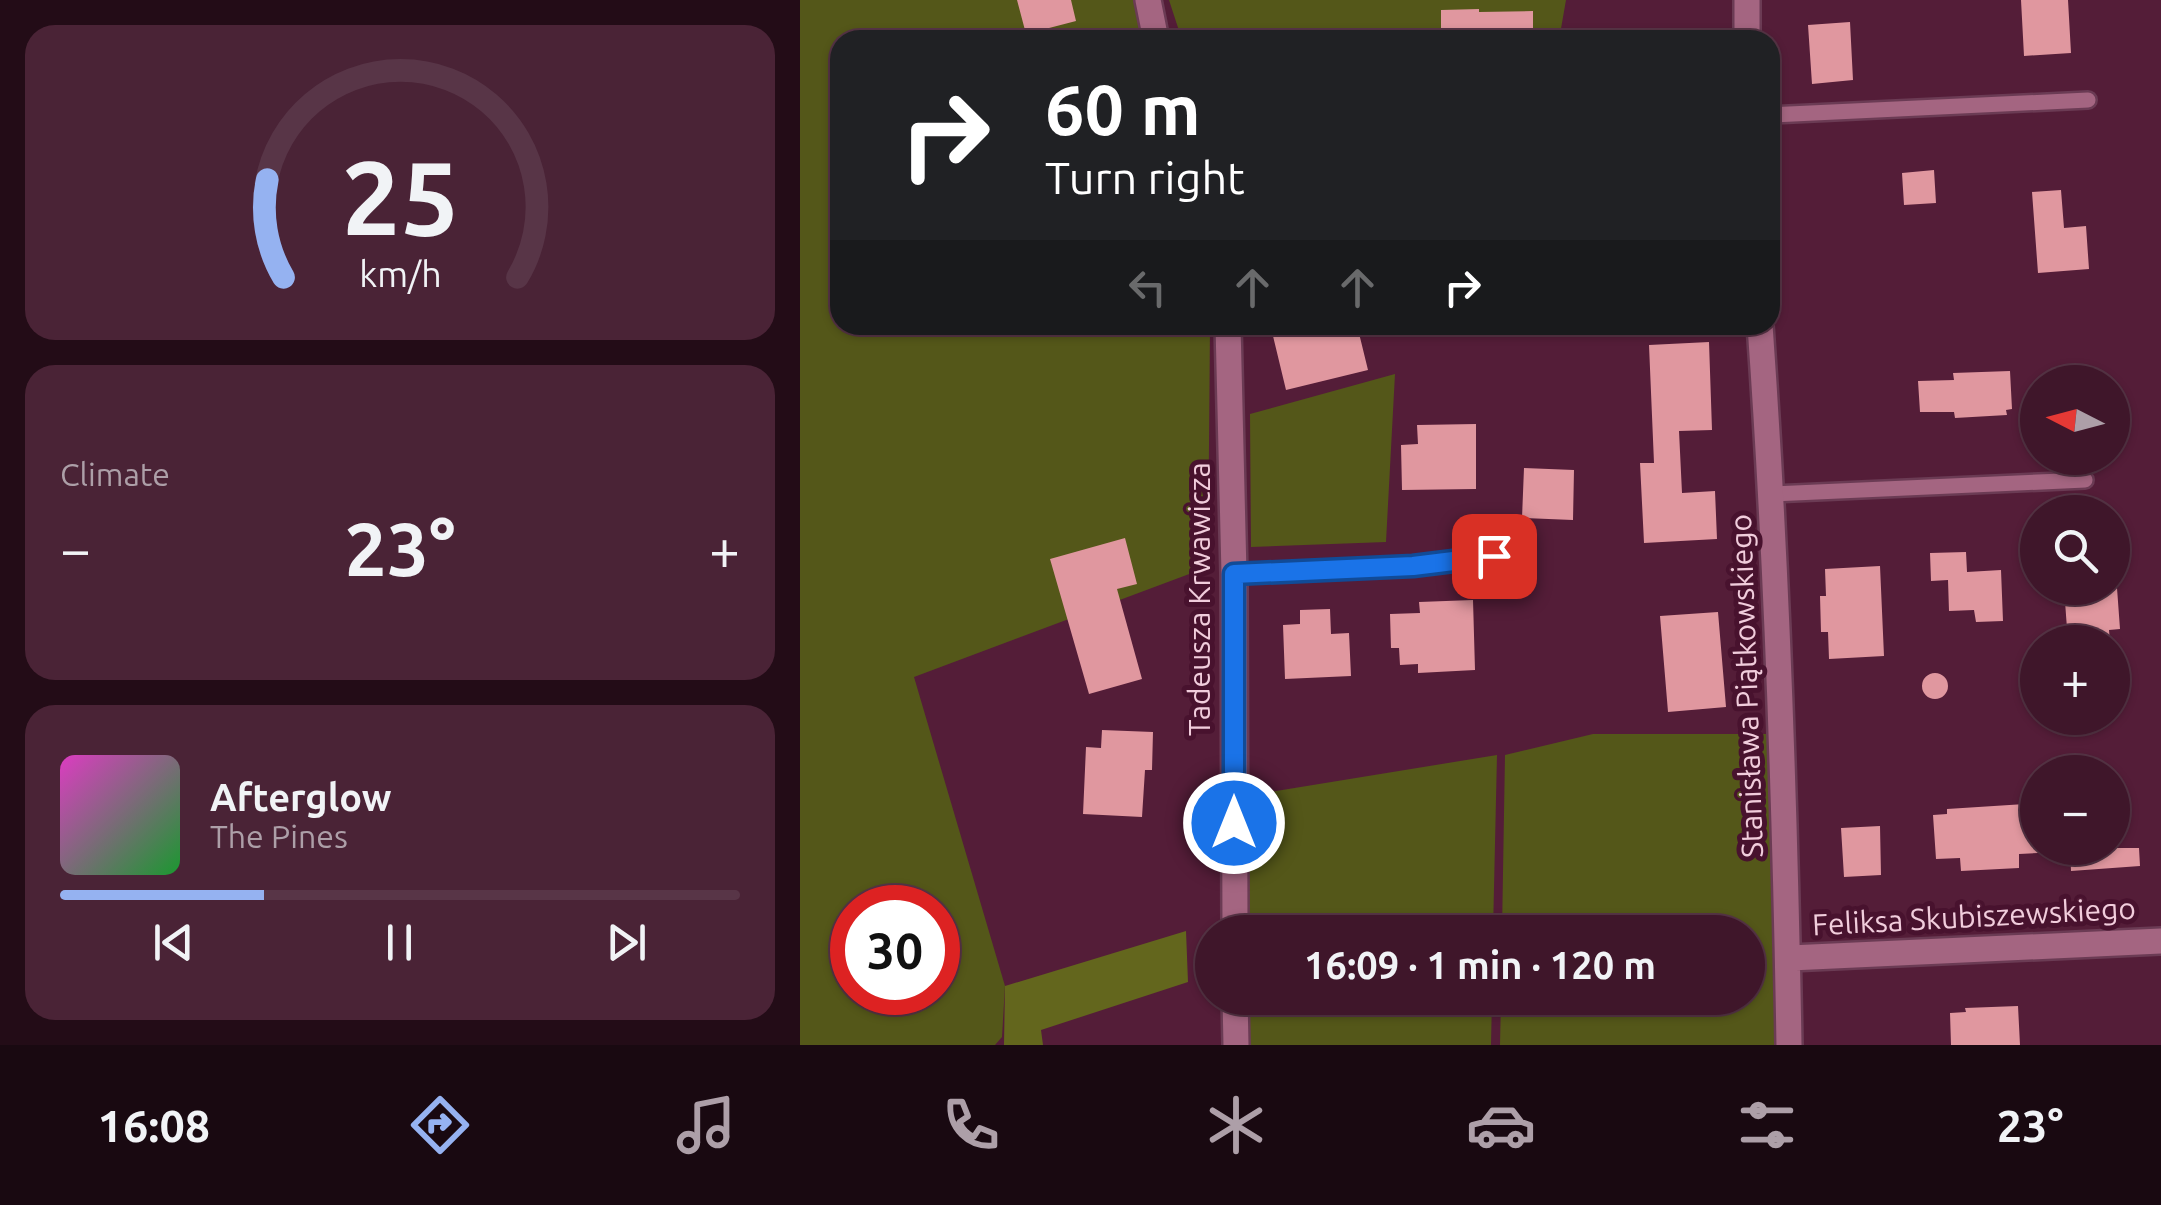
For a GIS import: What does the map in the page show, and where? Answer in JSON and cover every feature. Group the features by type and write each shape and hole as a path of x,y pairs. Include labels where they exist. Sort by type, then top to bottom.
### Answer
{"street":[{"path":"1148,0 1154,30"},
{"path":"1747,0 1747,30"},
{"name":"Tadeusza Krwawicza","path":"1228,335 1235,915"},
{"name":"Stanisława Piątkowskiego","path":"1761,335 1772,494 1790,958 1789,1045"},
{"name":"Feliksa Skubiszewskiego","path":"1790,958 2161,940"},
{"path":"1235,1015 1236,1045"}],"lane":[{"path":"1780,115 2088,100"},
{"path":"1772,494 2085,480"},
{"path":"1234,574 1413,566 1494,556"}],"shaded area":[{"path":"800,0 1139,0 1143,30 830,30 830,335 1210,335 1208,567 914,677 1005,986 1002,1037 995,1045 800,1045"},
{"path":"1169,0 1566,0 1561,30 1179,30"},
{"path":"1395,374 1386,542 1251,547 1250,414"},
{"path":"1593,734 1768,734 1776,1045 1500,1045 1501,1015 1765,1015 1765,915 1502,915 1505,755"},
{"path":"1497,755 1493,915 1246,915 1245,796"},
{"path":"1186,931 1188,982 1041,1030 1043,1045 1004,1045 1005,986"},
{"path":"1246,1015 1492,1015 1491,1045 1246,1045"}],"building":[{"path":"1017,0 1071,0 1076,21 1025,30"},
{"path":"2021,0 2068,0 2071,53 2024,56"},
{"path":"1441,10 1533,11 1533,30 1441,30"},
{"path":"1850,22 1853,80 1812,84 1808,25"},
{"path":"1934,170 1936,203 1904,205 1902,173"},
{"path":"2061,190 2064,228 2086,226 2089,269 2038,273 2032,192"},
{"path":"1359,335 1368,370 1286,390 1273,336"},
{"path":"1709,342 1712,430 1679,431 1682,493 1715,491 1717,539 1644,543 1640,463 1654,463 1649,345"},
{"path":"2010,371 2012,409 2006,410 2007,415 1955,418 1954,412 1920,412 1918,381 1954,380 1953,373"},
{"path":"1476,424 1476,489 1402,490 1401,445 1418,444 1417,425"},
{"path":"1524,468 1574,470 1573,520 1522,518"},
{"path":"1125,538 1137,584 1117,589 1142,679 1089,694 1050,559"},
{"path":"1966,552 1967,572 2001,570 2003,621 1976,622 1974,610 1949,611 1948,580 1931,581 1930,553"},
{"path":"1880,566 1884,656 1829,659 1828,632 1821,632 1820,596 1826,596 1825,569"},
{"path":"1473,600 1475,670 1418,673 1418,664 1400,665 1399,648 1391,648 1390,614 1420,613 1419,602"},
{"path":"2065,605 2118,605 2120,625 2067,625"},
{"path":"1330,609 1331,634 1349,633 1351,676 1285,679 1283,625 1300,624 1300,610"},
{"path":"1718,612 1726,707 1668,712 1660,616"},
{"path":"1935,673 1944,677 1948,686 1944,695 1935,699 1926,695 1922,686 1926,677"},
{"path":"1102,730 1153,732 1152,770 1145,770 1142,817 1083,814 1086,747 1101,748"},
{"path":"2020,804 2019,868 1961,871 1960,858 1936,859 1933,815 1947,814 1947,809"},
{"path":"1880,826 1881,875 1844,877 1841,828"},
{"path":"2130,848 2139,848 2140,866 2071,871 2071,865 2130,865"},
{"path":"2018,1006 2020,1045 1951,1045 1950,1013 1966,1012 1965,1008"}],"route":[{"path":"1234,823 1234,574 1413,566 1494,556"}]}
